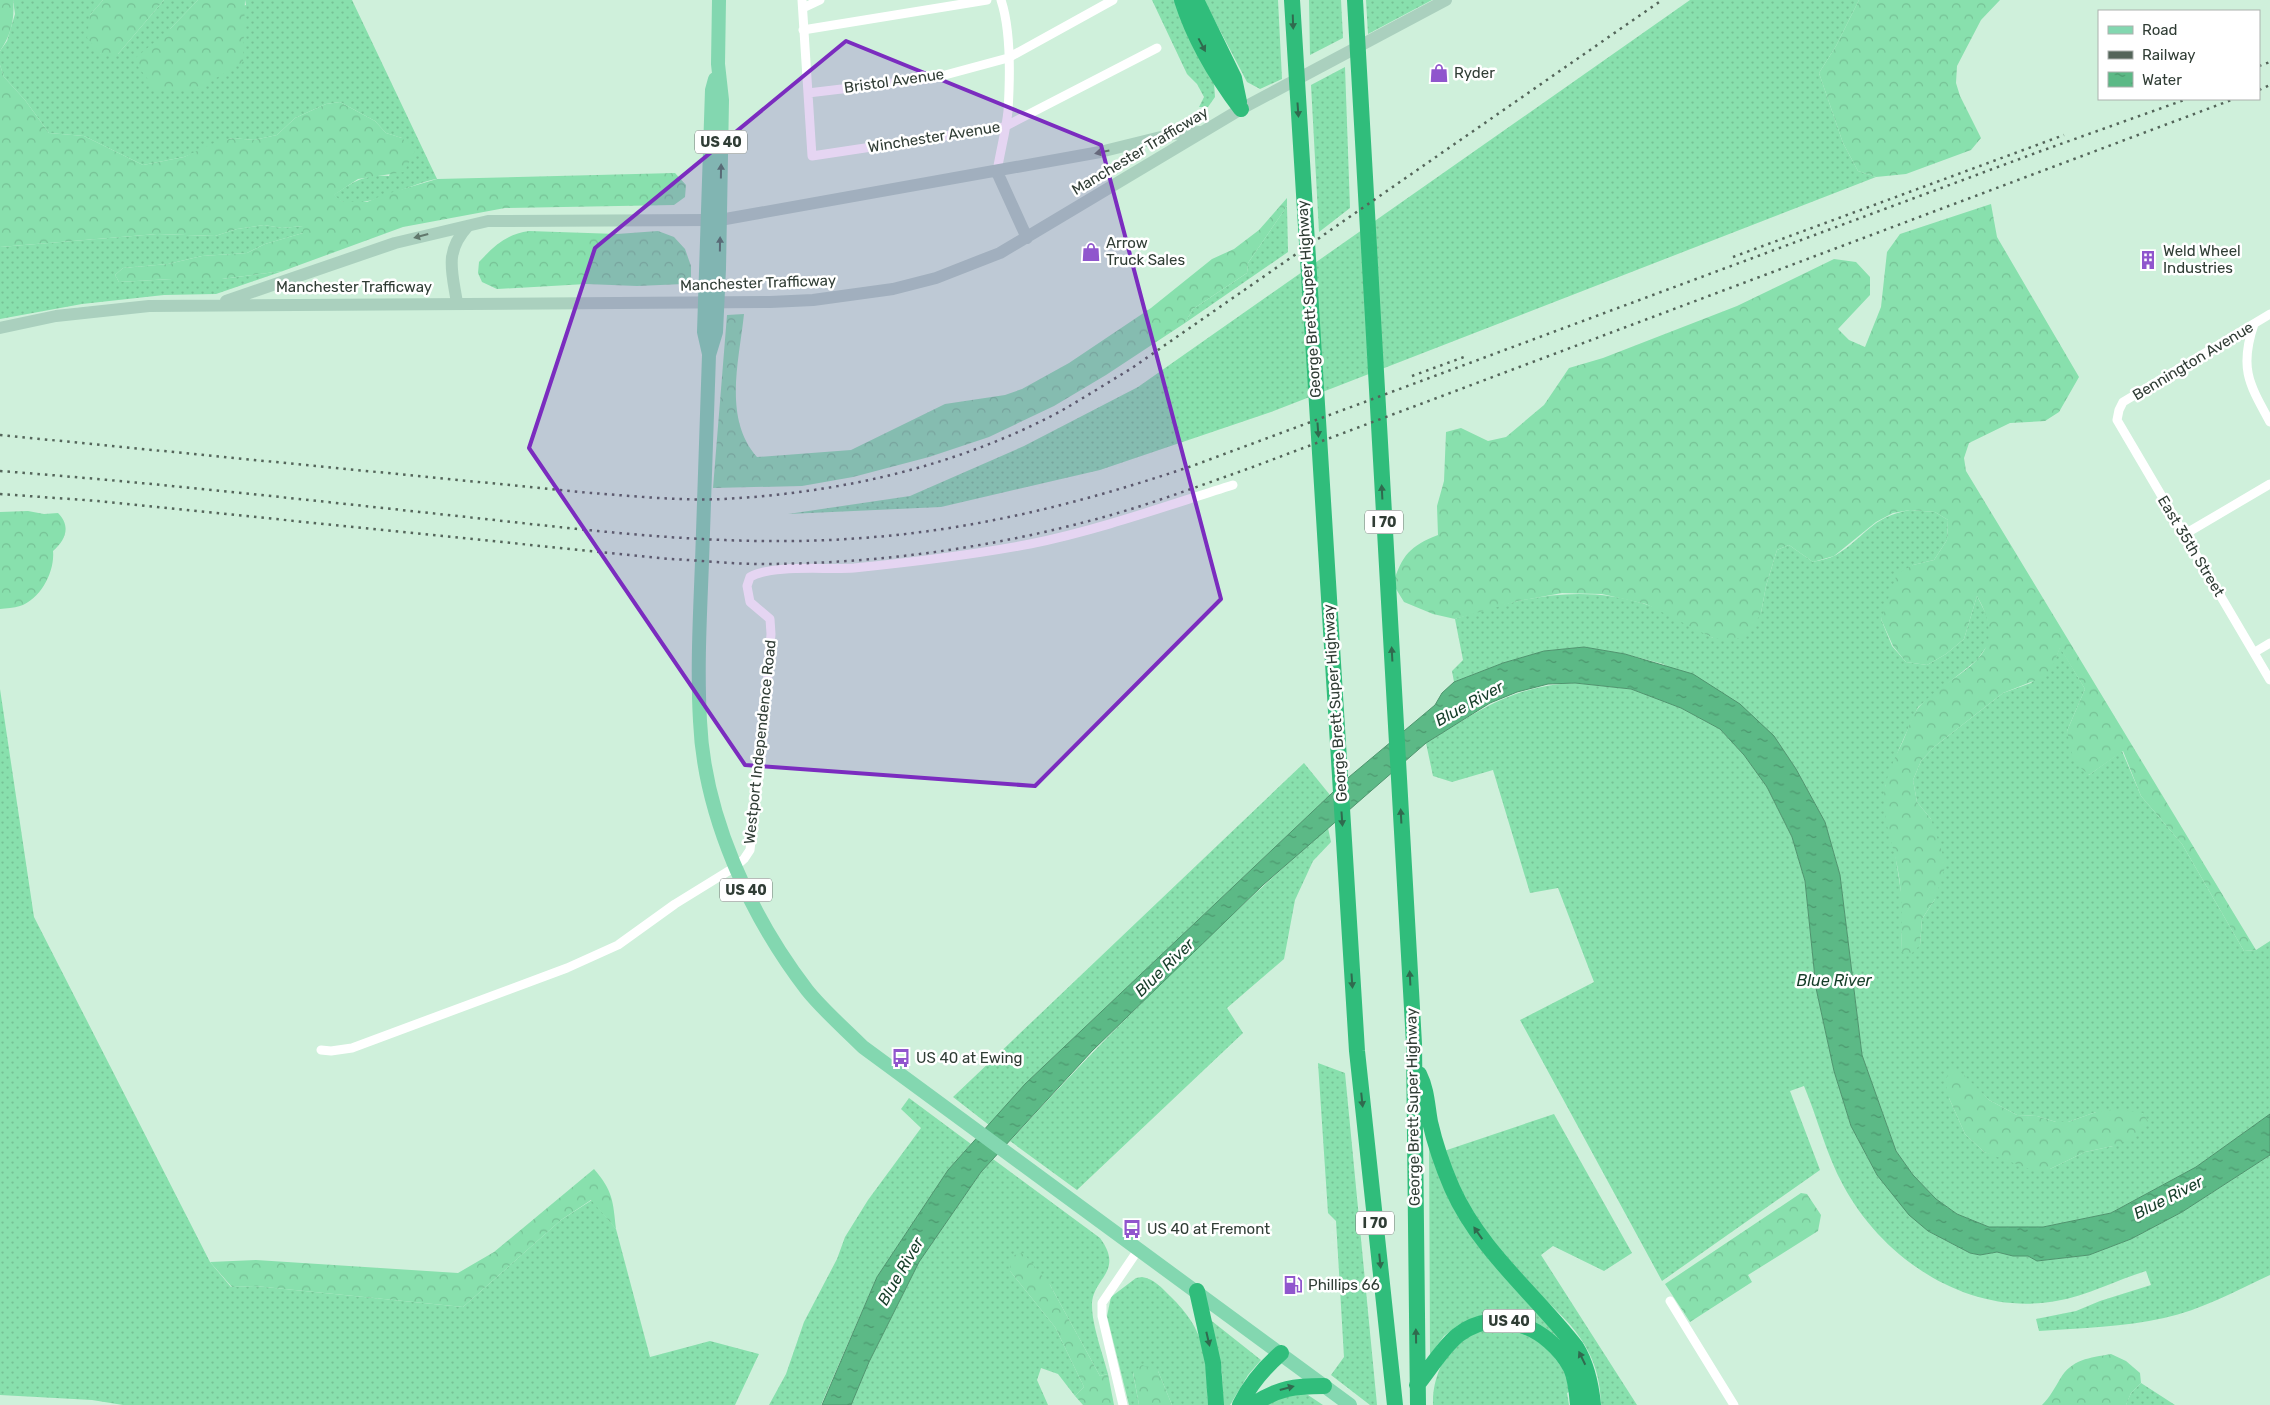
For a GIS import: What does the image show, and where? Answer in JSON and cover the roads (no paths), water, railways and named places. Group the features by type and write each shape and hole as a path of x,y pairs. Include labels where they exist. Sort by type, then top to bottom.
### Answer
{"highway":[{"path":"1182,0 1212,63 1225,87 1241,109"},
{"path":"1196,0 1234,78 1241,109"},
{"name":"George Brett Super Highway","path":"1292,0 1357,1051 1395,1400"},
{"name":"George Brett Super Highway","path":"1354,0 1414,1044 1418,1405"},
{"path":"1414,1063 1424,1085 1430,1122 1440,1157 1462,1210 1492,1253 1576,1347 1584,1360 1589,1376 1593,1405"},
{"path":"1197,1291 1213,1363 1216,1405"},
{"name":"US 40","path":"1417,1385 1448,1344 1459,1334 1478,1324 1493,1320 1511,1321 1537,1330 1554,1344 1571,1368 1577,1388 1578,1405"},
{"path":"1281,1353 1256,1378 1247,1391 1249,1405 1272,1393 1293,1386 1324,1386"}],"main road":[{"name":"US 40","path":"719,0 718,64 722,100 714,220 699,627 700,722 703,748 719,822 736,867 768,931 808,990 863,1046 1350,1405"},
{"name":"Manchester Trafficway","path":"0,328 96,310 149,306 216,304 770,302 847,296 893,289 936,278 974,264 1027,238 1241,109 1446,0"},
{"path":"216,304 395,243 488,220 714,220 997,172 1100,152 1173,134 1201,132"},
{"path":"997,172 1027,238"},
{"path":"457,303 451,264 453,250 458,238 468,226"}],"street":[{"path":"808,93 803,4 820,0"},
{"path":"803,30 987,0"},
{"path":"997,172 1008,112 1006,21 1001,0"},
{"name":"Bristol Avenue","path":"808,93 934,78 1008,58 1113,0"},
{"name":"Winchester Avenue","path":"808,93 812,156 1004,127 1157,48"},
{"name":"Bennington Avenue","path":"2119,410 2123,402 2270,314"},
{"path":"2254,324 2247,344 2248,378 2270,422"},
{"name":"East 35th Street","path":"2119,410 2117,420 2122,431 2185,534 2270,680"},
{"path":"2185,534 2270,484"},
{"name":"Westport Independence Road","path":"736,867 750,850 763,737 771,634 770,619 750,602 747,586 750,577 759,572 776,570 837,569 923,561 1031,543 1099,527 1234,485"},
{"path":"2255,652 2270,643"},
{"path":"321,1050 332,1051 352,1048 567,968 618,945 675,904 736,867"},
{"path":"1123,1405 1102,1316 1102,1303 1138,1250"},
{"path":"1670,1301 1734,1405"}],"water":[{"name":"Blue River","path":"1584,647 1625,654 1693,674 1740,704 1774,736 1796,769 1825,822 1840,875 1862,1055 1896,1151 1913,1175 1936,1199 1957,1214 1989,1227 2043,1227 2111,1213 2196,1167 2270,1114 2270,1155 2182,1212 2131,1239 2089,1255 2037,1261 2028,1256 2013,1256 1997,1252 1980,1255 1970,1253 1928,1231 1909,1215 1877,1175 1851,1126 1834,1071 1816,988 1805,881 1792,837 1767,787 1744,755 1720,729 1681,708 1631,689 1575,683 1548,684 1517,692 1490,703 1426,743 1263,885 1092,1051 981,1172 919,1262 869,1362 851,1405 822,1405 877,1277 948,1170 1025,1084 1349,777 1435,705 1442,693 1454,682 1503,663 1544,651"}],"railway":[{"path":"0,435 591,493 673,499 723,499 767,496 854,483 897,473 981,447 1022,430 1061,411 1132,368 1662,0"},
{"path":"2260,66 2270,62"},
{"path":"2260,90 2270,85"},
{"path":"0,471 179,487 620,533 717,540 814,541 905,534 947,528 1030,513 1192,466 2041,151 2184,100"},
{"path":"0,494 98,501 669,559 737,563 842,561 924,554 964,548 1085,522 1189,490 2231,100"},
{"path":"1733,257 2064,135"},
{"path":"1412,376 1464,357"}],"place":[{"name":"Ryder","path":"1439,73"},
{"name":"Arrow Truck Sales","path":"1091,252"},
{"name":"Weld Wheel Industries","path":"2148,260"},
{"name":"US 40 at Ewing","path":"901,1058"},
{"name":"US 40 at Fremont","path":"1132,1229"},
{"name":"Phillips 66","path":"1293,1285"}]}
